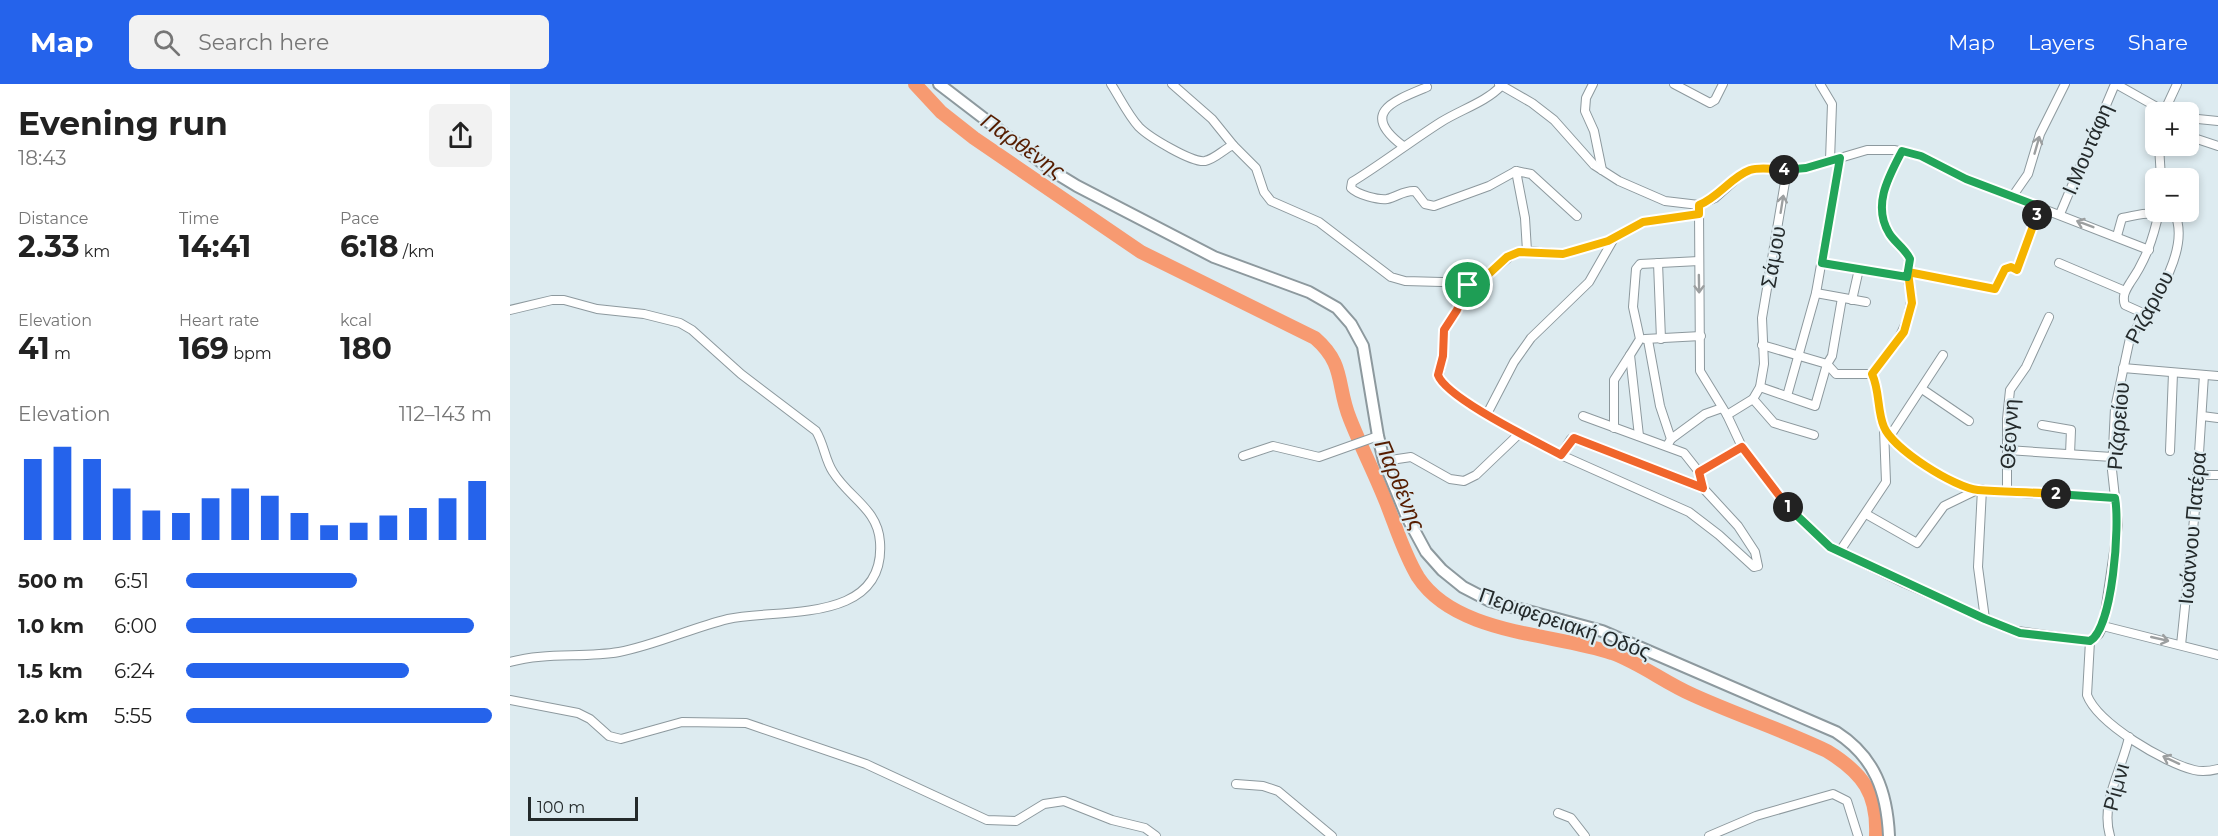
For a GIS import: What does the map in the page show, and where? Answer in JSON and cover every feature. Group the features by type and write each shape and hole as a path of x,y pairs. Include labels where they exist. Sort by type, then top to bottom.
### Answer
{"main road":[{"name":"Περιφερειακή Οδός","path":"939,84 1077,186 1214,257 1310,292 1337,308 1358,334 1363,346 1374,437 1419,540 1442,570 1463,587 1490,601 1602,631 1836,732 1857,748 1877,776 1887,808 1889,836"}],"street":[{"path":"1111,84 1138,126 1191,158 1207,160 1233,145"},
{"path":"1172,84 1212,119 1256,168 1264,192 1271,201 1319,222 1391,277 1405,281 1468,285 1480,282 1507,257 1527,251 1563,254 1613,238 1643,222 1699,214"},
{"path":"1593,84 1586,98 1585,111 1594,131 1602,170"},
{"path":"1674,84 1710,103 1715,100 1723,84"},
{"path":"1820,84 1832,104 1830,160"},
{"path":"2012,197 2028,174 2040,134 2065,84"},
{"path":"2116,84 2147,102"},
{"name":"Ι.Μουτάφη","path":"2060,214 2116,84"},
{"path":"2169,102 2177,84"},
{"path":"1577,216 1532,174 1516,171 1489,186 1434,206 1425,204 1415,191 1410,190 1388,199 1352,190 1352,182 1368,174 1403,146 1463,109 1489,96 1500,85 1532,103 1554,120 1588,159 1602,170 1646,194 1665,201 1699,205 1715,198 1749,171 1806,168 1867,150 1902,151 1926,158 1966,179 2150,250"},
{"path":"1403,146 1385,133 1383,126 1385,110 1393,101 1427,87"},
{"path":"2199,119 2218,121"},
{"path":"2199,140 2218,146"},
{"path":"1872,374 1904,332 1912,297 1908,275 1910,259 1889,233 1882,204 1884,186 1902,151"},
{"path":"1787,396 1816,293 1840,158"},
{"name":"Σάμου","path":"1760,387 1764,364 1762,318 1787,170"},
{"path":"1516,171 1525,218 1527,251"},
{"path":"1699,205 1700,371 1727,415 1742,447 1784,502 1823,542 1985,619 2020,633 2090,641 2099,634 2103,626 2218,655"},
{"path":"1822,263 1995,289 2005,269 2011,267 2017,270 2040,207"},
{"path":"2117,236 2122,218 2133,218 2145,213"},
{"path":"2145,314 2125,305 2125,291 2150,250 2156,222"},
{"name":"Ριζαριου","path":"2123,368 2130,338 2171,269 2180,232 2177,222"},
{"path":"1486,414 1514,362 1531,338 1589,282 1613,238"},
{"path":"1669,442 1644,339 1633,308 1636,269 1640,264 1698,261"},
{"path":"1658,263 1661,339"},
{"path":"2059,263 2125,291"},
{"path":"1852,300 1859,269"},
{"path":"1468,285 1457,310 1444,330 1443,356 1438,375 1444,385 1486,414 1561,455 1689,512 1719,535 1754,567 1758,566 1755,552 1738,526 1703,488 1577,439 1568,443 1561,455"},
{"path":"1816,293 1866,302"},
{"path":"1727,415 1753,399 1760,387 1815,406 1827,364 1834,350 1842,298"},
{"path":"510,310 552,300 564,300 604,310 666,319 692,330 741,374 816,430 823,442 832,471 870,513 879,532 880,544 878,563 869,582 849,599 836,606 804,614 728,620 617,652 557,655 510,662"},
{"name":"Θέογνη","path":"2007,490 2010,390 2026,368 2049,317"},
{"path":"1614,428 1614,380 1630,355 1644,339 1701,336"},
{"path":"1762,345 1827,364 1836,374 1872,374"},
{"path":"1630,355 1639,436"},
{"path":"1890,436 1943,355"},
{"path":"2123,368 2218,376"},
{"name":"Ριζαρείου","path":"2103,626 2118,525 2112,457 2115,408 2123,368"},
{"path":"2170,452 2173,373"},
{"path":"1840,551 1866,514 1888,476 1884,427 1876,382 1872,374"},
{"name":"Ιωάννου Πατέρα","path":"2181,645 2204,375"},
{"path":"1922,389 1969,421"},
{"path":"1753,399 1774,423 1814,435"},
{"path":"1669,442 1705,414 1722,408"},
{"path":"1583,416 1639,436 1669,442 1689,458 1699,472 1703,488"},
{"path":"2202,416 2218,418"},
{"path":"2042,425 2072,430 2070,453"},
{"path":"1884,427 1890,436 1909,453 1937,472 1979,490 2115,498"},
{"path":"1384,461 1411,457 1450,478 1464,482 1476,476 1520,433"},
{"path":"1243,456 1273,446 1319,457 1374,437"},
{"path":"1699,472 1742,447"},
{"path":"2007,450 2112,457"},
{"path":"2197,475 2218,476"},
{"path":"1866,514 1917,543 1944,506 1979,490"},
{"path":"1979,490 1978,567 1985,619"},
{"path":"2090,641 2086,688 2089,700 2128,737 2191,770 2218,769"},
{"path":"510,700 578,713 590,719 612,738 621,739 681,722 747,723 866,764 987,820 1016,821 1044,804 1064,801 1112,820 1145,828 1156,836"},
{"name":"Ρίμνι","path":"2110,836 2107,822 2108,802 2128,737"},
{"path":"1236,784 1271,788 1285,794 1332,836"},
{"path":"1709,836 1756,816 1833,794 1847,801 1858,836"},
{"path":"1558,813 1571,818 1585,836"}],"waterway":[{"name":"Παρθένης","path":"915,84 941,112 974,138 1141,252 1315,338 1332,357 1350,419 1408,559 1418,577 1435,596 1456,611 1481,621 1612,653 1693,695 1827,751 1859,776 1866,786 1874,808 1876,836"}],"route":[{"path":"1902,151 1921,156 1966,179 2040,207 2017,270 2011,267 2005,269 1995,289 1950,278 1908,272 1912,303 1904,332 1872,374 1876,382 1884,427 1890,436 1909,453 1952,480 1977,490 2115,498 2118,525 2109,594 2101,630 2090,641 2020,633 1904,583 1830,547 1784,502 1742,447 1699,472 1703,488 1652,466 1574,438 1561,455 1486,414 1441,382 1438,375 1443,356 1444,330 1457,310 1468,285 1480,282 1507,257 1519,252 1563,254 1608,241 1643,222 1699,214 1699,205 1715,198 1743,173 1754,169 1806,168 1840,158 1822,263 1907,277 1910,259 1889,233 1884,221 1882,204 1884,186 1902,151"}]}
